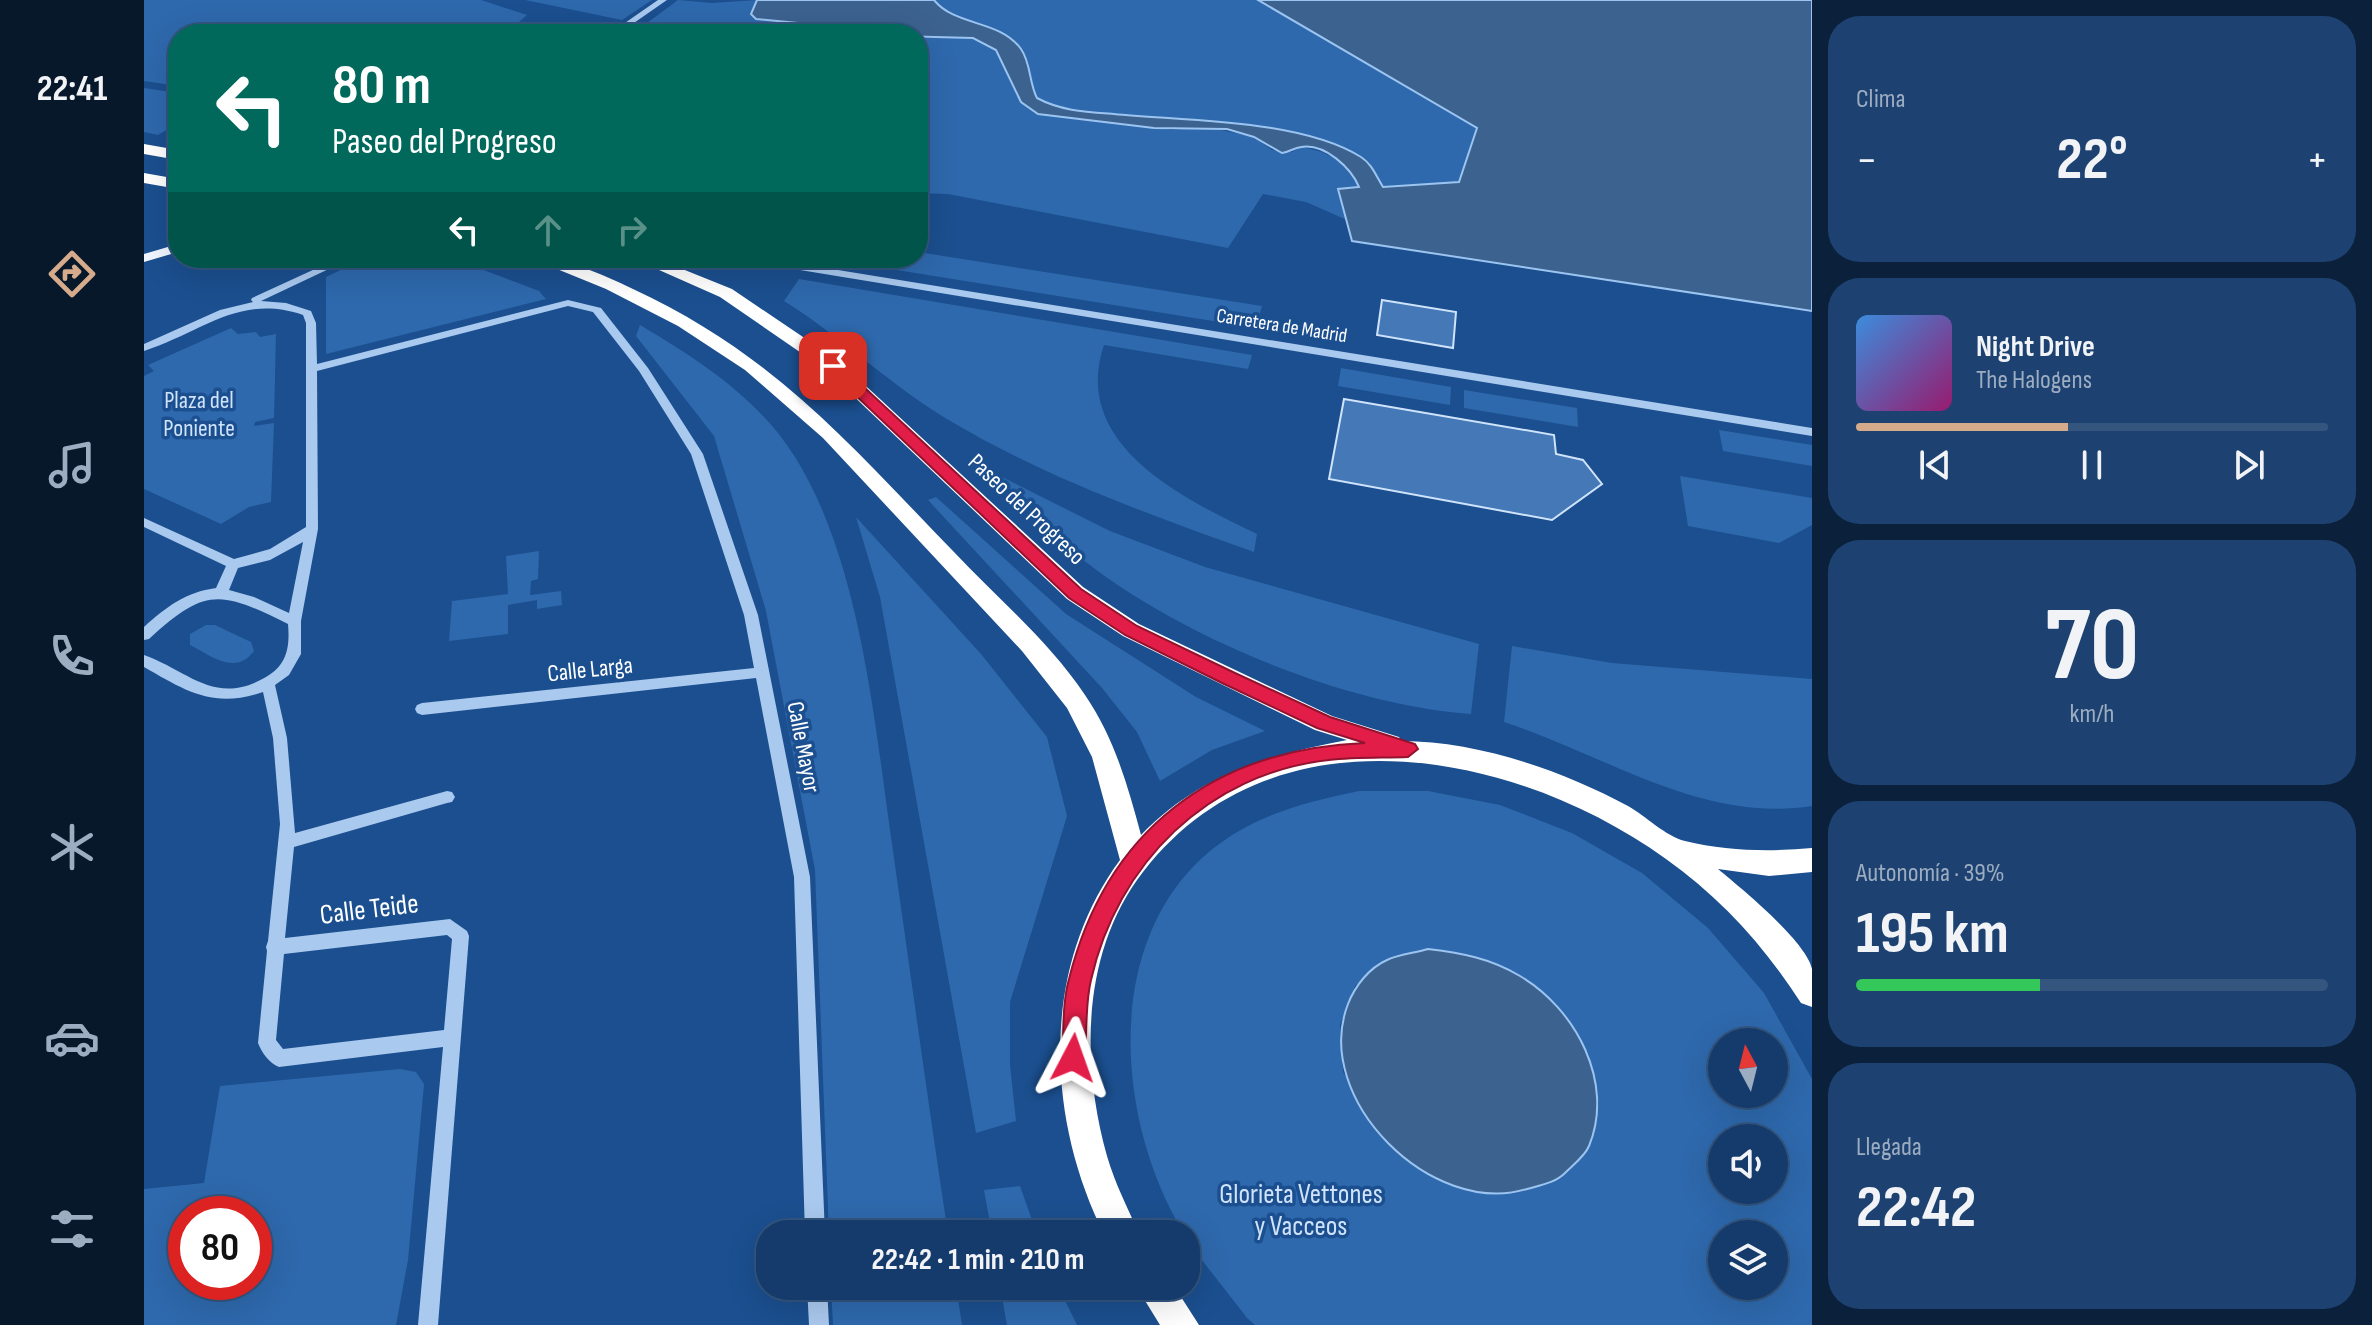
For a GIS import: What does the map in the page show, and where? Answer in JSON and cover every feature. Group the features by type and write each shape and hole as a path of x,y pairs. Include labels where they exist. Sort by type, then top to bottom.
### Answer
{"highway":[{"path":"144,149 168,153"},
{"path":"144,178 168,182"},
{"path":"564,268 630,294 686,323 744,360 812,416 1037,654 1077,702 1114,779 1133,859"},
{"name":"Paseo del Progreso","path":"665,268 726,293 833,366 1075,593 1131,630 1324,723 1408,749"},
{"path":"1117,1220 1086,1142 1073,1058 1083,969 1099,915 1133,859 1187,807 1253,771 1327,752 1408,749 1490,763 1553,783 1615,812 1676,851 1778,943 1812,993"},
{"path":"1676,851 1769,864 1812,860"}],"main road":[{"path":"144,258 168,249"}],"street":[{"path":"628,24 663,0"},
{"path":"144,348 325,268"},
{"name":"Carretera de Madrid","path":"807,268 1812,432"},
{"path":"144,660 172,676 218,695 268,684 290,664 296,640 294,621 312,529 311,369 307,313 292,305 248,303"},
{"name":"Calle Mayor","path":"311,369 568,303 597,310 644,370 697,454 751,615 802,877 814,1220"},
{"path":"144,522 233,564 253,561 287,549 312,529"},
{"path":"222,590 233,564"},
{"path":"144,635 165,614 190,597 222,590 294,621"},
{"name":"Calle Larga","path":"422,709 763,672"},
{"path":"268,684 280,738 288,824 267,1043 279,1058 454,1037"},
{"path":"286,842 447,797"},
{"name":"Calle Teide","path":"274,947 450,927 461,936 428,1325"},
{"path":"818,1300 819,1325"}],"green space":[{"path":"144,0 481,0 527,15 517,24 168,24 168,85 144,81"},
{"path":"525,0 652,0 622,20"},
{"path":"678,0 712,3 757,0 751,14 756,19 808,24 646,24"},
{"path":"934,0 1258,0 1477,128 1459,183 1382,187 1373,174 1357,161 1311,139 1285,132 1230,123 1088,112 1047,103 1037,98 1030,71 1021,59 953,16"},
{"path":"928,38 973,38 996,50 1021,102 1038,114 1172,130 1207,127 1254,137 1272,150 1292,152 1301,147 1329,155 1344,165 1360,188 1338,189 1347,220 1306,202 1263,194 1228,248 948,194 928,193"},
{"path":"144,88 168,92 168,129 158,135 144,132"},
{"path":"928,254 1262,306 1256,328 884,268 928,268"},
{"path":"344,268 479,268 539,291 546,299 326,354 326,277"},
{"path":"799,279 1252,355 1248,369 1104,345 1098,380 1103,412 1118,440 1140,464 1168,485 1257,534 1254,552 1062,478 952,422 784,301"},
{"path":"640,325 684,352 726,382 763,416 795,457 817,498 835,544 861,641 870,692 946,1220 828,1220 815,870 766,611 714,436 636,336"},
{"name":"Plaza del Poniente","path":"231,328 238,334 256,332 260,337 276,334 274,418 255,422 254,426 274,423 271,502 249,507 221,524 144,489 144,376 154,371 148,365"},
{"path":"1341,368 1451,387 1450,405 1338,386"},
{"path":"1464,390 1577,408 1578,427 1464,408"},
{"path":"1719,430 1812,445 1812,466 1723,451"},
{"path":"998,475 1110,531 1205,567 1479,644 1471,714 1420,708 1367,696 1256,658 1203,634 1106,577 1056,537"},
{"path":"1680,476 1812,498 1812,525 1779,543 1688,526"},
{"path":"936,497 1066,614 1196,697 1265,731 1212,750 1160,781 1137,732 1102,688 928,500"},
{"path":"856,517 981,654 1047,737 1067,816 1010,1002 1010,1065 1016,1121 976,1133 880,597"},
{"path":"539,551 538,579 531,581 530,595 561,591 562,605 537,609 537,600 508,605 508,634 449,641 452,601 508,594 506,556"},
{"path":"206,625 215,625 251,642 254,651 247,658 231,663 190,645 190,634"},
{"path":"1512,646 1612,663 1812,679 1812,806 1771,809 1731,805 1692,796 1504,722"},
{"name":"Glorieta Vettones y Vacceos","path":"1359,791 1428,791 1500,805 1572,833 1642,873 1708,928 1764,993 1784,1028 1708,1028 1708,1108 1788,1108 1788,1036 1812,1079 1812,1325 1255,1325 1247,1318 1200,1257 1200,1220 1177,1220 1159,1183 1141,1130 1132,1073 1132,1016 1141,961 1161,910 1194,866 1239,831 1297,806","holes":["1386,960 1521,976 1561,1011 1589,1055 1599,1103 1589,1148 1558,1180 1512,1194 1458,1187 1406,1160 1343,1072 1340,1025 1355,986"]},
{"path":"400,1069 416,1072 424,1084 408,1260 396,1325 144,1325 144,1189 204,1183 220,1086"},
{"path":"1020,1186 1032,1220 989,1220 984,1190"},
{"path":"832,1300 958,1300 962,1325 833,1325"},
{"path":"1003,1300 1065,1300 1077,1325 1007,1325"}],"shaded area":[{"path":"757,0 934,0 954,15 990,27 1012,39 1024,55 1037,98 1046,102 1084,111 1241,124 1307,135 1361,157 1383,187 1459,182 1477,128 1258,0 1812,0 1812,311 1352,241 1338,189 1359,187 1336,158 1319,149 1301,147 1282,153 1254,137 1227,129 1154,128 1038,114 1021,102 996,50 973,38 928,37 928,24 808,24 756,19 751,14"},
{"path":"1428,949 1475,957 1509,970 1540,990 1573,1028 1593,1073 1597,1098 1596,1122 1587,1150 1557,1179 1527,1189 1491,1193 1454,1186 1419,1168 1388,1143 1363,1112 1347,1077 1341,1040 1348,1004 1363,978 1380,963"}],"building":[{"path":"1382,300 1456,312 1453,348 1377,335"},
{"path":"1344,399 1554,435 1556,454 1583,460 1602,484 1552,520 1329,479"}],"route":[{"path":"833,366 1075,593 1131,630 1324,723 1408,749 1327,752 1253,771 1187,807 1133,859 1099,915 1079,982 1073,1058"}]}
